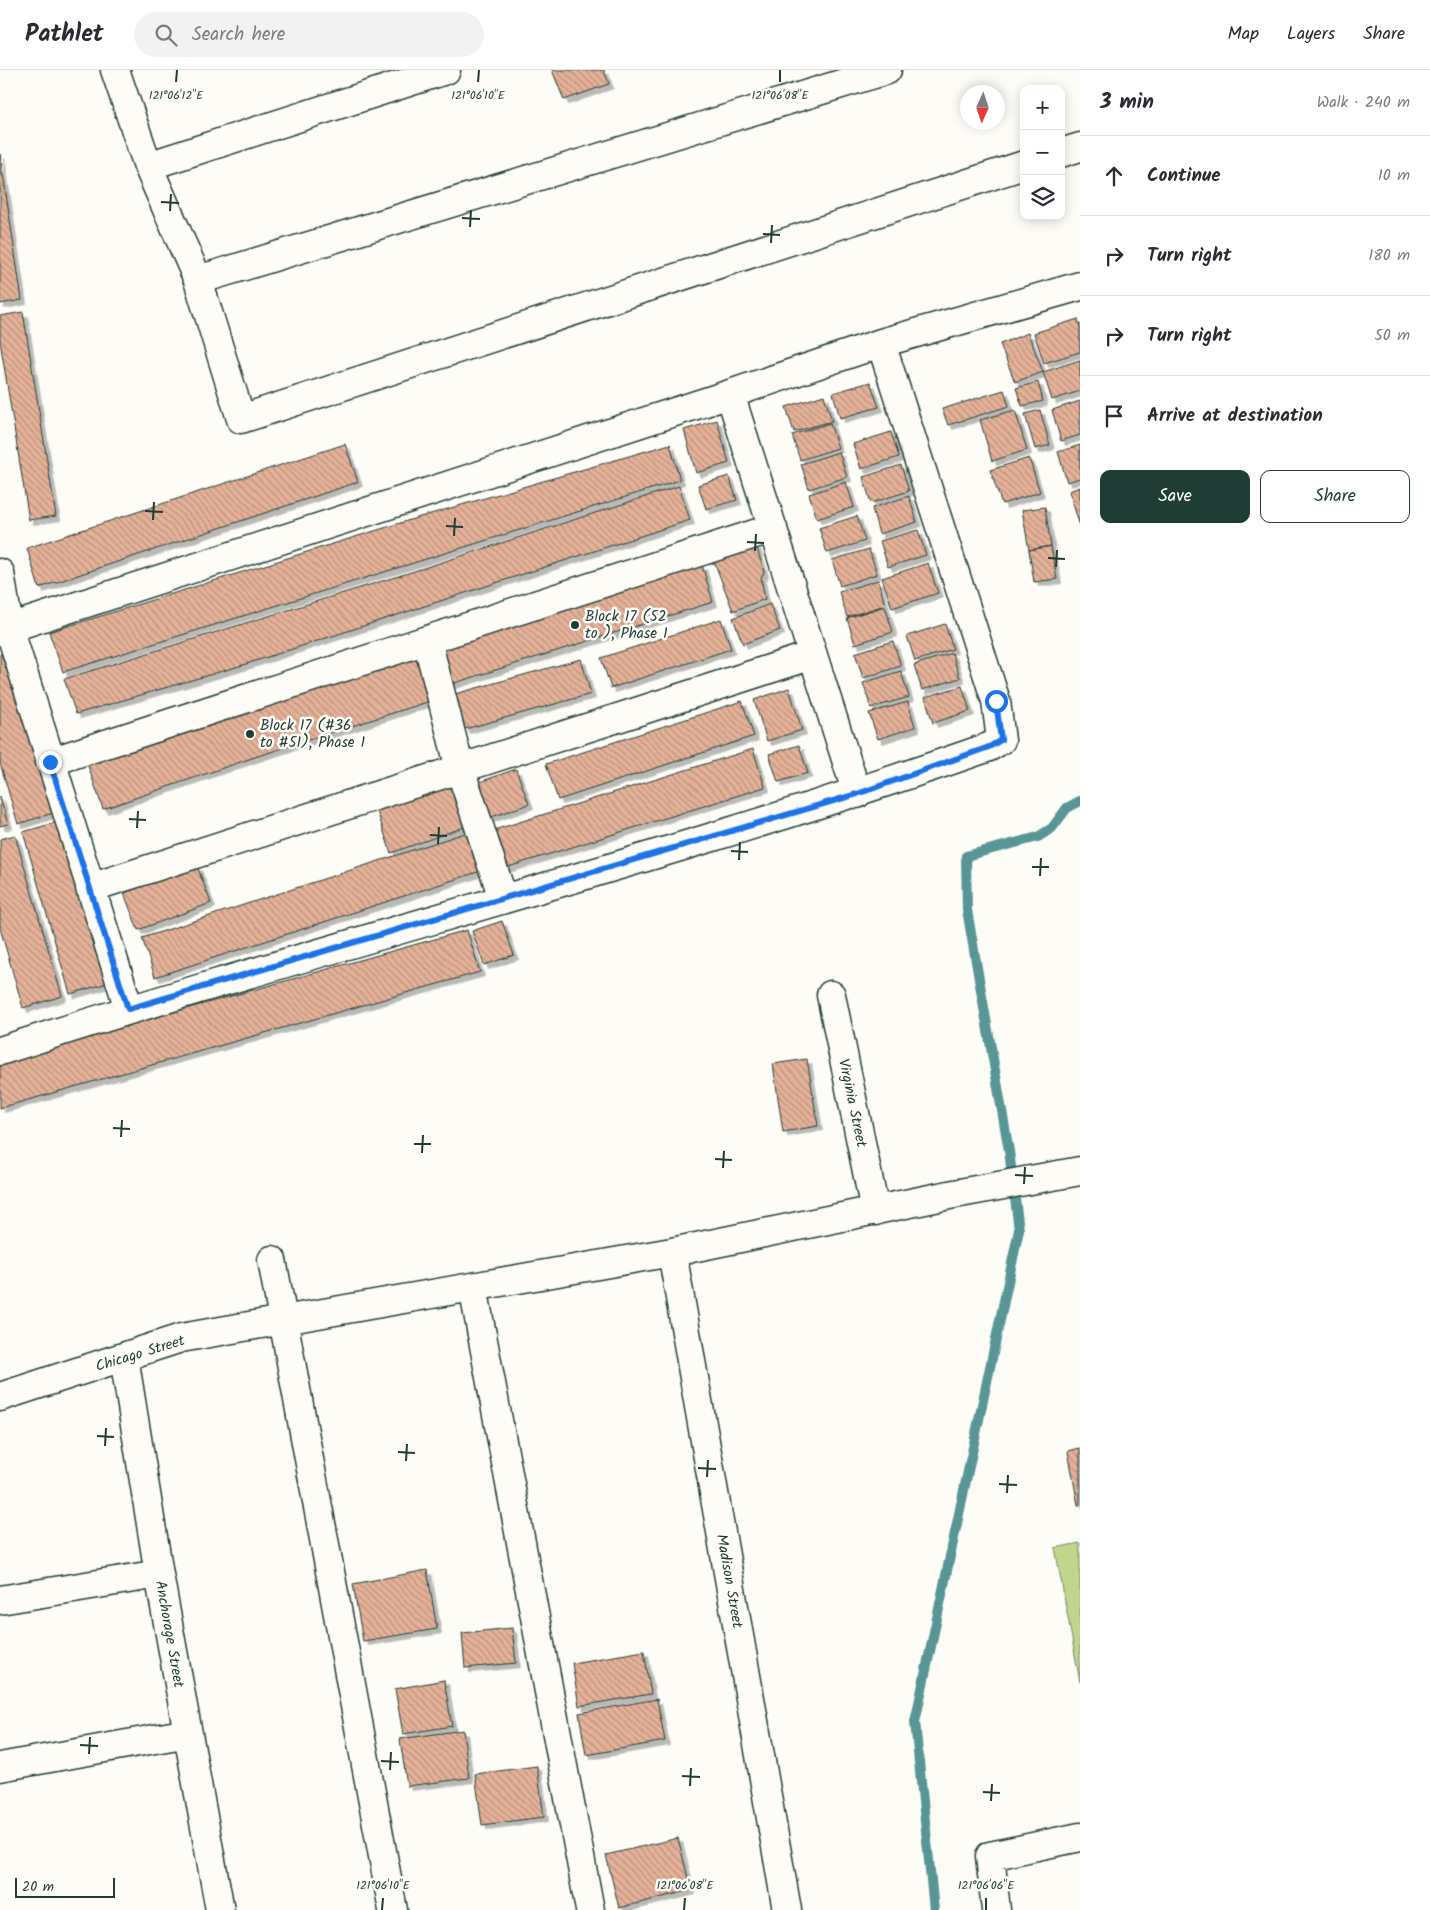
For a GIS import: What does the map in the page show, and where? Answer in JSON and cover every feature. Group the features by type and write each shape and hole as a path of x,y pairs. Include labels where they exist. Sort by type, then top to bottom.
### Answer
{"street":[{"path":"115,70 148,166 198,280 241,419 1020,166"},
{"path":"148,166 446,70"},
{"path":"198,280 887,70"},
{"path":"1065,152 1080,147"},
{"path":"4,630 730,394 881,343 1080,286"},
{"path":"0,1051 128,1009 857,794 989,747 1001,740 996,701 881,343"},
{"path":"730,394 857,794"},
{"path":"50,762 773,528"},
{"path":"0,573 4,630 50,762 128,1009"},
{"path":"427,640 460,769 503,898"},
{"path":"90,888 813,655"},
{"name":"Virginia Street","path":"831,995 876,1210"},
{"name":"Chicago Street","path":"0,1397 181,1338 283,1322 672,1252 949,1195 1080,1171"},
{"name":"Madison Street","path":"672,1252 788,1910"},
{"path":"272,1260 392,1910"},
{"path":"473,1288 590,1910"},
{"name":"Anchorage Street","path":"124,1357 159,1574 220,1910"},
{"path":"0,1600 159,1574"},
{"path":"0,1767 188,1732"},
{"path":"996,1910 990,1856 1080,1837"}],"green space":[{"path":"1080,1543 1080,1682 1055,1548"}],"building":[{"path":"552,70 604,70 609,84 564,100"},
{"path":"0,154 22,300 0,304"},
{"path":"23,312 56,516 29,520 0,341 0,316"},
{"path":"1078,319 1080,327 1080,352 1044,363 1034,333"},
{"path":"1028,333 1043,372 1015,382 1000,344"},
{"path":"1080,360 1080,391 1052,400 1043,372"},
{"path":"870,382 879,407 840,418 833,393"},
{"path":"1038,382 1043,401 1022,406 1016,388"},
{"path":"1004,390 1009,406 948,425 942,409"},
{"path":"824,395 832,421 794,432 786,407"},
{"path":"1080,401 1080,435 1061,441 1052,410"},
{"path":"1015,410 1027,450 992,461 980,420"},
{"path":"1040,410 1050,445 1035,449 1025,414"},
{"path":"717,420 729,463 696,473 684,430"},
{"path":"830,423 838,448 800,460 792,435"},
{"path":"891,432 899,457 861,469 853,444"},
{"path":"345,444 358,482 39,588 27,548"},
{"path":"670,444 680,480 63,672 49,632 410,520"},
{"path":"1080,445 1080,478 1067,482 1058,452"},
{"path":"839,452 847,477 809,489 801,464"},
{"path":"1029,458 1040,492 1002,504 990,470"},
{"path":"901,465 909,491 871,503 863,477"},
{"path":"729,476 737,500 706,509 698,485"},
{"path":"846,482 854,507 817,519 809,494"},
{"path":"679,486 690,520 243,665 76,714 64,679 405,574"},
{"path":"1080,487 1080,526 1069,491"},
{"path":"909,496 917,522 879,534 872,508"},
{"path":"1045,507 1051,546 1029,550 1022,510"},
{"path":"857,516 865,541 827,553 819,528"},
{"path":"918,530 926,555 888,567 880,541"},
{"path":"756,545 764,572 761,578 765,599 733,611 714,561"},
{"path":"1051,546 1057,579 1034,582 1029,550"},
{"path":"869,549 877,574 840,586 832,560"},
{"path":"928,563 938,593 892,608 882,578"},
{"name":"Block 17 (52 to ), Phase 1","path":"702,565 713,602 448,685 436,648"},
{"path":"878,580 885,605 847,617 839,592"},
{"path":"770,604 780,630 743,644 733,618"},
{"path":"885,606 893,632 855,644 847,618"},
{"path":"721,619 731,649 611,688 601,658"},
{"path":"945,624 953,649 915,661 907,636"},
{"path":"893,641 901,666 863,678 855,653"},
{"path":"9,651 56,812 18,824 0,763 0,654"},
{"path":"952,653 960,678 922,690 914,665"},
{"name":"Block 17 (#36 to #51), Phase 1","path":"427,654 440,698 255,757 103,809 87,763"},
{"path":"581,659 591,694 465,729 455,694"},
{"path":"901,671 909,697 871,708 863,683"},
{"path":"962,686 970,711 933,723 925,697"},
{"path":"789,688 802,730 767,741 754,700"},
{"path":"742,701 754,736 558,800 546,764"},
{"path":"908,702 915,727 878,739 869,713"},
{"path":"799,745 808,773 778,782 769,754"},
{"path":"753,749 765,787 505,868 494,830"},
{"path":"516,769 529,804 486,819 474,784"},
{"path":"455,784 470,825 391,853 377,811"},
{"path":"0,796 8,824 0,826"},
{"path":"61,821 108,983 70,994 23,832"},
{"path":"471,831 484,870 155,977 142,938"},
{"path":"15,835 62,996 23,1008 0,928 0,839"},
{"path":"197,866 211,903 138,930 124,893"},
{"path":"502,921 514,955 484,965 472,931"},
{"path":"467,930 480,972 0,1108 0,1061"},
{"path":"807,1059 818,1126 783,1132 773,1064"},
{"path":"1080,1448 1080,1505 1078,1505 1068,1451"},
{"path":"427,1570 437,1629 363,1641 353,1584"},
{"path":"512,1628 516,1663 465,1668 462,1633"},
{"path":"644,1651 651,1694 579,1706 572,1663"},
{"path":"444,1680 452,1726 403,1734 395,1689"},
{"path":"657,1699 665,1741 586,1755 579,1713"},
{"path":"463,1730 469,1778 407,1786 400,1739"},
{"path":"537,1766 544,1817 482,1825 475,1774"},
{"path":"678,1838 691,1890 619,1908 606,1855"}],"waterway":[{"path":"934,1910 915,1722 1019,1230 1009,1151 967,910 966,856 1038,837 1052,828 1067,808 1080,801"}],"place":[{"name":"Block 17 (52 to ), Phase 1","path":"575,625"},
{"name":"Block 17 (#36 to #51), Phase 1","path":"250,734"}],"route":[{"path":"50,762 128,1009 857,794 989,747 1001,740 996,701"}]}
